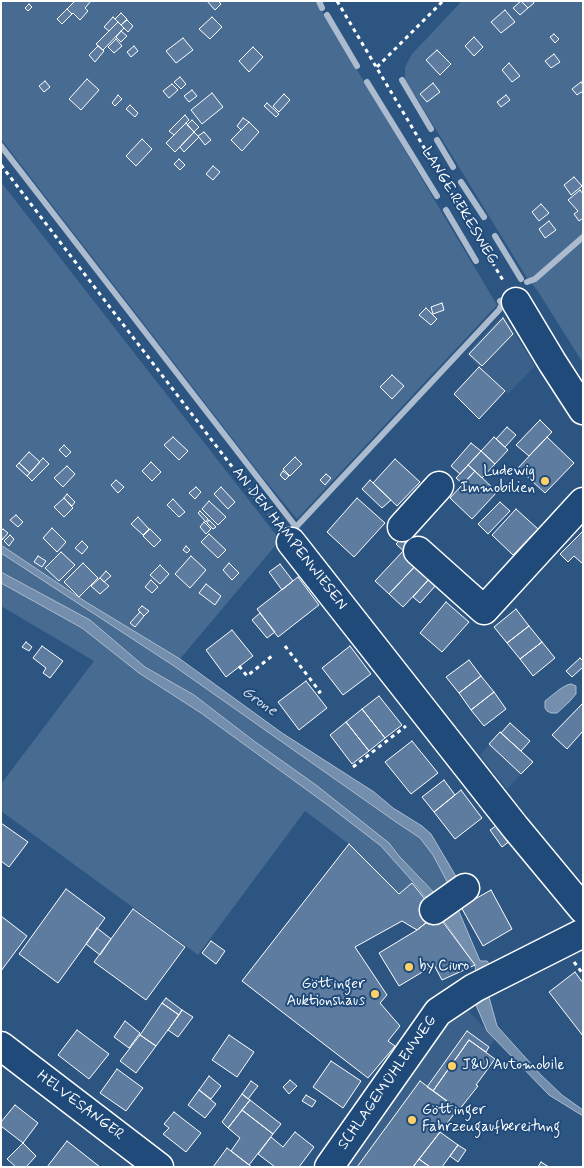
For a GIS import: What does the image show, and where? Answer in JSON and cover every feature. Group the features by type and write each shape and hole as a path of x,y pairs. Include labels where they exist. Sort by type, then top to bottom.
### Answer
{"street":[{"path":"516,302 583,410"},
{"path":"402,527 439,486"},
{"path":"418,551 484,610 583,502"},
{"name":"AN DEN HAMPENWIESEN","path":"290,542 583,909"},
{"path":"434,910 465,888"},
{"name":"SCHLAGEMÜHLENWEG","path":"329,1167 438,1012 474,988 583,933"},
{"name":"HELVESANGER","path":"1,1046 159,1167"}],"path":[{"name":"LANGE REKESWEG","path":"337,1 516,302"},
{"path":"377,67 442,1"},
{"name":"AN DEN HAMPENWIESEN","path":"1,165 290,542"},
{"path":"285,646 320,692 316,694"},
{"path":"240,666 247,676 272,656"},
{"path":"353,767 367,754 425,711"}],"shaded area":[{"path":"1,1 316,1 497,305 297,519 260,474 1,139"},
{"path":"462,1 583,1 583,363 537,290 527,278 405,79 405,67 412,54"},
{"path":"1,182 280,540 180,659 86,602 1,545"},
{"path":"503,315 535,366 508,394 466,354"},
{"path":"1,545 86,602 180,659 282,733 374,792 393,808 422,826 431,834 461,885 457,907 480,961 487,961 490,965 476,973 475,965 438,913 381,846 201,713 139,673 82,628 1,583 1,572 90,620 145,667 194,695 316,785 389,843 439,898 450,887 433,855 420,838 174,666 1,553"},
{"path":"1,553 174,666 420,838 433,855 451,887 439,898 389,843 194,695 145,667 90,620 1,572"},
{"path":"1,583 82,628 139,673 201,713 381,846 413,882 399,894 349,844 305,811 198,955 1,811 1,784 94,661 1,606"},
{"path":"571,684 576,686 576,694 569,702 557,713 547,711 545,701 560,689"},
{"path":"500,732 533,762 507,789 480,755"},
{"path":"489,997 497,1026 541,1075 562,1095 583,1110 583,1116 549,1095 487,1031 476,1005"},
{"path":"466,1009 495,1039 486,1052 495,1059 476,1084 478,1086 440,1131 458,1145 442,1167 343,1167 426,1048 451,1021"}],"building":[{"path":"75,1 91,1 85,8 88,11 80,20 67,9"},
{"path":"207,1 218,1 221,4 215,10"},
{"path":"521,1 528,8 520,15 513,8"},
{"path":"521,1 533,1 534,3 528,8"},
{"path":"29,4 32,7 28,11 25,8"},
{"path":"67,9 72,14 62,24 57,19"},
{"path":"505,10 515,22 501,33 491,22"},
{"path":"121,13 127,19 121,25 115,19"},
{"path":"113,17 118,22 109,31 104,27"},
{"path":"212,17 222,27 210,39 199,29"},
{"path":"127,20 133,26 128,32 121,25"},
{"path":"118,22 124,28 103,50 96,44"},
{"path":"121,31 127,36 121,42 116,37"},
{"path":"554,34 559,39 555,43 550,37"},
{"path":"474,37 483,47 474,56 465,46"},
{"path":"183,38 193,50 176,63 166,51"},
{"path":"116,39 122,46 114,53 108,47"},
{"path":"98,46 104,51 95,62 89,55"},
{"path":"134,46 138,51 131,57 127,52"},
{"path":"253,47 263,57 249,72 239,61"},
{"path":"437,50 451,64 440,75 426,60"},
{"path":"554,54 560,62 551,68 545,61"},
{"path":"509,63 520,76 512,82 502,70"},
{"path":"180,77 186,84 181,89 174,82"},
{"path":"87,79 99,90 81,110 69,99"},
{"path":"45,81 50,87 44,92 39,86"},
{"path":"581,82 583,93 581,92 577,95 572,89"},
{"path":"433,83 440,92 427,102 420,94"},
{"path":"172,84 178,90 169,98 163,91"},
{"path":"192,90 197,96 189,102 184,96"},
{"path":"212,93 223,107 202,124 191,110"},
{"path":"284,94 290,100 279,112 273,106"},
{"path":"118,95 122,99 115,106 112,103"},
{"path":"506,95 510,100 501,107 497,102"},
{"path":"267,103 279,114 276,117 264,106"},
{"path":"130,105 138,113 135,117 126,109"},
{"path":"185,115 189,120 174,135 169,131"},
{"path":"243,118 249,122 241,130 237,126"},
{"path":"192,120 199,127 194,132 187,125"},
{"path":"249,122 259,132 242,151 231,140"},
{"path":"186,123 194,132 175,152 166,143"},
{"path":"194,132 199,137 184,152 180,147"},
{"path":"204,132 211,140 205,145 198,136"},
{"path":"142,139 152,149 136,166 126,156"},
{"path":"179,159 185,165 180,170 174,164"},
{"path":"213,166 220,172 213,180 206,174"},
{"path":"574,177 582,186 571,195 564,185"},
{"path":"580,190 583,194 583,218 579,221 574,214 578,211 568,200"},
{"path":"541,204 549,213 539,221 532,212"},
{"path":"549,221 556,230 545,238 539,229"},
{"path":"442,303 444,310 433,314 431,307"},
{"path":"426,308 437,319 431,325 419,315"},
{"path":"503,318 513,334 482,366 469,354"},
{"path":"479,367 505,391 479,419 454,394"},
{"path":"392,375 404,386 392,399 380,387"},
{"path":"540,420 552,432 529,456 516,445"},
{"path":"507,427 516,435 505,447 496,439"},
{"path":"173,437 188,451 179,460 164,445"},
{"path":"494,437 508,450 495,464 481,451"},
{"path":"547,437 574,463 545,493 518,468"},
{"path":"471,443 481,451 460,474 451,466"},
{"path":"64,445 71,452 66,457 59,450"},
{"path":"481,451 495,464 482,478 468,465"},
{"path":"29,452 40,462 30,473 19,463"},
{"path":"295,457 302,464 290,476 283,469"},
{"path":"43,458 49,464 32,481 27,476"},
{"path":"395,459 420,482 397,506 373,483"},
{"path":"151,462 161,472 152,481 142,471"},
{"path":"19,463 30,473 27,476 16,466"},
{"path":"468,465 475,471 463,484 456,478"},
{"path":"67,466 75,474 63,487 54,478"},
{"path":"283,471 289,476 285,480 280,475"},
{"path":"475,471 497,492 472,519 450,498"},
{"path":"326,474 331,478 325,485 320,480"},
{"path":"116,480 124,487 118,493 111,485"},
{"path":"370,480 391,500 382,508 362,489"},
{"path":"196,487 201,492 195,499 189,493"},
{"path":"221,487 235,502 228,509 214,494"},
{"path":"67,494 75,502 72,506 64,498"},
{"path":"64,498 73,508 64,517 54,507"},
{"path":"357,498 385,523 354,557 327,532"},
{"path":"173,499 185,512 179,517 167,505"},
{"path":"209,501 226,517 218,525 202,509"},
{"path":"500,502 510,511 488,534 478,524"},
{"path":"516,509 538,529 513,555 492,535"},
{"path":"200,511 208,519 206,522 198,513"},
{"path":"16,515 23,522 18,527 10,520"},
{"path":"138,517 149,529 143,535 131,524"},
{"path":"209,520 216,527 213,529 207,523"},
{"path":"204,522 211,529 206,534 200,527"},
{"path":"52,528 66,542 57,552 43,538"},
{"path":"3,529 8,533 2,540 1,531"},
{"path":"150,529 161,540 154,547 143,536"},
{"path":"583,531 583,564 574,556 568,562 560,554"},
{"path":"209,534 226,550 218,558 201,542"},
{"path":"406,534 418,545 408,555 396,544"},
{"path":"10,535 14,539 9,546 4,541"},
{"path":"82,541 88,547 82,554 75,548"},
{"path":"186,546 190,550 187,553 183,550"},
{"path":"404,550 418,563 389,594 375,581"},
{"path":"61,552 75,565 59,581 45,568"},
{"path":"38,556 46,561 42,567 34,562"},
{"path":"191,556 206,570 190,588 175,574"},
{"path":"83,563 98,578 79,597 64,582"},
{"path":"229,563 239,573 232,580 223,570"},
{"path":"418,563 432,576 403,607 389,594"},
{"path":"280,564 293,581 282,590 269,572"},
{"path":"160,565 169,574 160,584 150,575"},
{"path":"106,571 111,576 104,582 100,578"},
{"path":"298,577 319,605 278,637 257,609"},
{"path":"100,578 109,586 100,594 91,586"},
{"path":"430,578 437,584 420,603 413,597"},
{"path":"151,580 158,587 152,593 145,587"},
{"path":"206,584 221,596 215,605 199,593"},
{"path":"446,602 469,622 442,652 420,633"},
{"path":"142,606 149,611 144,616 138,610"},
{"path":"516,609 529,626 507,643 494,627"},
{"path":"140,612 144,616 135,627 130,623"},
{"path":"260,613 275,632 267,638 252,620"},
{"path":"529,626 542,642 520,659 507,643"},
{"path":"232,630 253,656 226,677 206,650"},
{"path":"26,642 32,647 29,651 22,647"},
{"path":"542,642 555,658 533,676 520,659"},
{"path":"42,646 63,661 50,678 43,673 46,668 33,658"},
{"path":"350,646 371,674 343,695 322,668"},
{"path":"580,658 583,661 583,667 572,677 566,671"},
{"path":"469,660 481,676 459,693 446,677"},
{"path":"481,676 494,692 471,710 459,693"},
{"path":"306,681 327,708 299,730 278,702"},
{"path":"494,692 506,709 484,726 471,710"},
{"path":"379,696 402,725 385,738 362,709"},
{"path":"583,703 583,731 567,749 552,735"},
{"path":"362,709 385,738 369,751 346,722"},
{"path":"346,722 369,751 352,764 330,735"},
{"path":"510,723 530,741 521,751 501,733"},
{"path":"500,732 533,762 521,774 489,744"},
{"path":"412,741 438,773 411,794 385,762"},
{"path":"444,780 455,795 434,812 422,797"},
{"path":"461,790 482,818 455,839 434,812"},
{"path":"1,823 28,842 9,867 1,861"},
{"path":"499,824 511,840 502,847 490,830"},
{"path":"349,844 399,894 412,883 437,914 417,930 402,921 355,947 387,995 380,1003 400,1026 388,1041 395,1046 368,1078 242,981"},
{"path":"66,889 105,918 58,983 19,954"},
{"path":"491,890 512,929 483,946 461,907"},
{"path":"133,909 185,947 146,1000 94,962"},
{"path":"437,914 475,965 442,980 434,965 399,986 379,953 417,930"},
{"path":"1,916 27,936 1,971"},
{"path":"97,928 111,939 100,955 86,944"},
{"path":"211,941 225,951 216,964 202,953"},
{"path":"575,972 583,983 583,1036 549,992"},
{"path":"166,998 182,1010 179,1015 162,1003"},
{"path":"162,1003 179,1015 156,1046 140,1035"},
{"path":"182,1010 193,1017 178,1037 168,1030"},
{"path":"125,1021 140,1033 129,1048 114,1037"},
{"path":"77,1030 109,1054 89,1079 58,1055"},
{"path":"467,1031 489,1047 486,1052 469,1040 433,1091 427,1087"},
{"path":"140,1035 156,1046 136,1073 120,1061"},
{"path":"229,1035 254,1052 237,1077 212,1060"},
{"path":"469,1040 495,1059 476,1085 478,1086 459,1110 433,1091"},
{"path":"331,1061 361,1081 343,1108 313,1087"},
{"path":"117,1069 143,1088 126,1111 100,1093"},
{"path":"209,1076 221,1086 211,1099 199,1090"},
{"path":"290,1080 297,1086 289,1094 283,1087"},
{"path":"251,1081 258,1086 248,1099 242,1094"},
{"name":"Göttinger Fahrzeugaufbereitung","path":"420,1081 458,1109 413,1167 357,1167"},
{"path":"199,1090 216,1104 205,1118 188,1105"},
{"path":"242,1094 250,1100 228,1128 222,1122"},
{"path":"306,1095 316,1101 312,1107 302,1101"},
{"path":"250,1100 281,1124 273,1134 242,1110"},
{"path":"15,1105 38,1123 23,1143 1,1126 1,1122"},
{"path":"242,1110 273,1134 249,1165 231,1151 240,1138 228,1128"},
{"path":"174,1112 201,1133 186,1152 163,1134 169,1128 164,1124"},
{"path":"295,1132 314,1147 299,1167 275,1167 258,1154 271,1137 283,1147"},
{"path":"440,1132 458,1145 442,1167 430,1167 419,1159"},
{"path":"67,1141 100,1167 47,1167"},
{"path":"23,1143 36,1156 26,1167 16,1167 7,1159"},
{"path":"458,1145 466,1150 458,1162 450,1156"},
{"path":"227,1148 231,1151 252,1167 213,1167"},
{"path":"419,1159 430,1167 413,1167"},
{"path":"541,1162 549,1167 538,1167"}],"waterway":[{"path":"319,1 322,8"},
{"path":"327,15 357,66"},
{"path":"402,80 431,129"},
{"path":"367,82 437,196"},
{"path":"437,140 453,167"},
{"path":"1,146 296,527 499,310 502,304 500,301"},
{"path":"461,182 484,217"},
{"path":"446,210 476,261"},
{"path":"495,236 521,279"},
{"path":"527,282 535,279 583,237"}],"place":[{"name":"Ludewig Immobilien","path":"545,481"},
{"name":"by Ciuro","path":"409,967"},
{"name":"Göttinger Auktionshaus","path":"375,994"},
{"name":"J&U Automobile","path":"452,1066"},
{"name":"Göttinger Fahrzeugaufbereitung","path":"412,1120"}],"water label":[{"name":"Grone","path":"259,702"}]}
